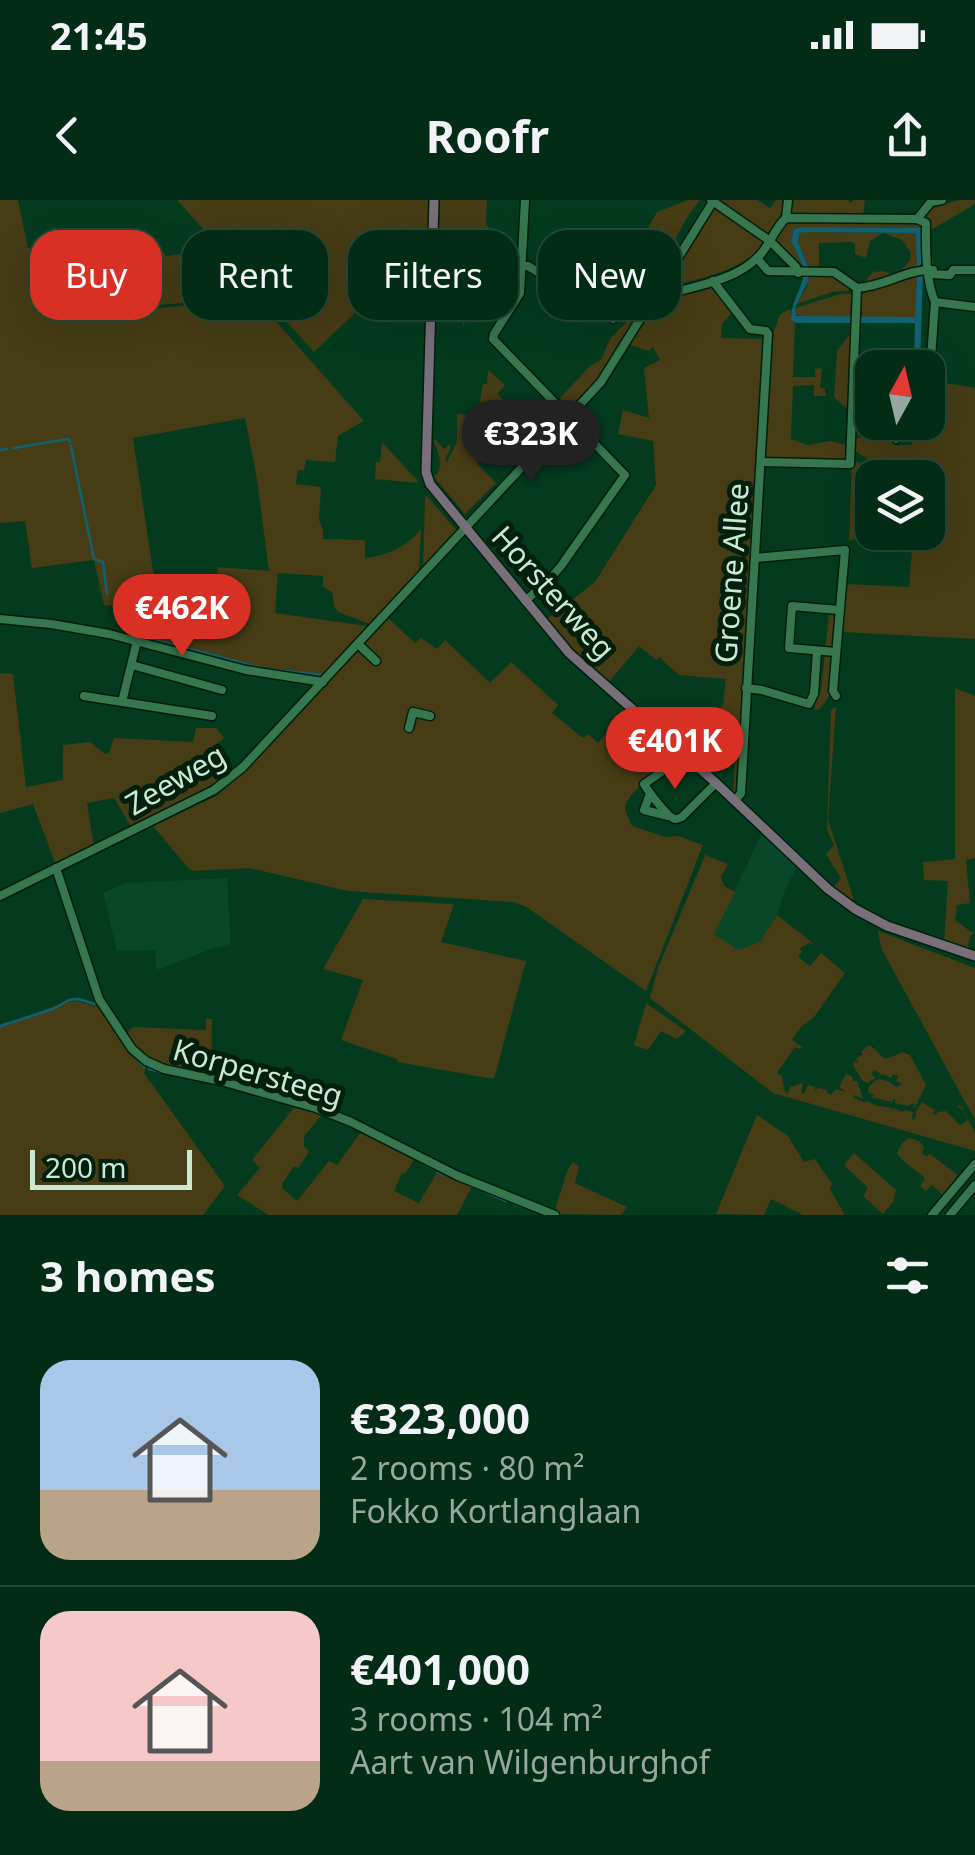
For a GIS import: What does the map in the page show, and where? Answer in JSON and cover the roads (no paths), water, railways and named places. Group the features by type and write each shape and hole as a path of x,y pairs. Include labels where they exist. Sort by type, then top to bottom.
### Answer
{"main road":[{"name":"Horsterweg","path":"434,200 426,472 430,484 569,653 680,750 809,872 855,910 888,926 975,956"}],"street":[{"path":"525,601 561,566 624,478 624,473 493,339 520,293 526,200"},
{"name":"Zeeweg","path":"681,250 712,200"},
{"path":"712,200 770,241 805,272"},
{"path":"681,290 732,274 757,258 786,218 788,200"},
{"path":"917,218 931,202 942,200"},
{"path":"786,218 917,218 926,223 926,269 935,302 932,350"},
{"path":"757,258 768,271 839,274 858,288 879,286 926,269 932,270 932,274 975,270"},
{"path":"522,266 538,272"},
{"name":"Groene Allee","path":"713,281 750,329 768,334 740,793 735,801"},
{"name":"Groene Allee","path":"761,462 850,464 858,288"},
{"path":"935,302 975,308"},
{"name":"Zeeweg","path":"0,896 232,778 600,382 638,320"},
{"path":"755,558 845,550 832,691 836,696"},
{"path":"836,652 788,648 792,606 839,610"},
{"path":"0,619 52,624 137,641 246,670 323,682"},
{"path":"122,702 137,641"},
{"path":"358,644 376,661"},
{"name":"Groene Allee","path":"746,688 809,704 814,694 817,651"},
{"path":"132,665 222,690"},
{"path":"84,696 212,716"},
{"path":"409,728 413,712 430,716"},
{"path":"668,816 644,784 680,750"},
{"path":"650,794 644,810 675,819 682,817 716,783"},
{"name":"Korpersteeg","path":"56,868 99,999 132,1049 146,1061 318,1109 458,1176 555,1215"},
{"path":"932,1215 975,1164"},
{"path":"950,1215 975,1185"}],"water":[{"path":"923,228 922,263 917,268 916,233 809,232 799,233 798,243 810,270 805,270 791,241 794,229"},
{"path":"923,272 921,350 914,350 915,323 791,320 804,275 809,276 795,308 796,316 915,317 917,274"}],"waterway":[{"path":"14,448 68,439 70,442"},
{"path":"71,446 94,559 103,562 107,594"},
{"path":"0,450 7,449"},
{"path":"392,601 418,572"},
{"path":"115,606 134,609 133,634 265,669 323,675"},
{"path":"353,644 365,630"},
{"path":"0,1026 69,1000 95,1004"},
{"path":"132,1053 144,1067"},
{"path":"149,1069 170,1074"},
{"path":"295,1106 318,1113"},
{"path":"403,1153 413,1158"},
{"path":"417,1160 433,1169"},
{"path":"437,1172 454,1178"},
{"path":"466,1183 506,1201"},
{"path":"514,1204 531,1209"}]}
